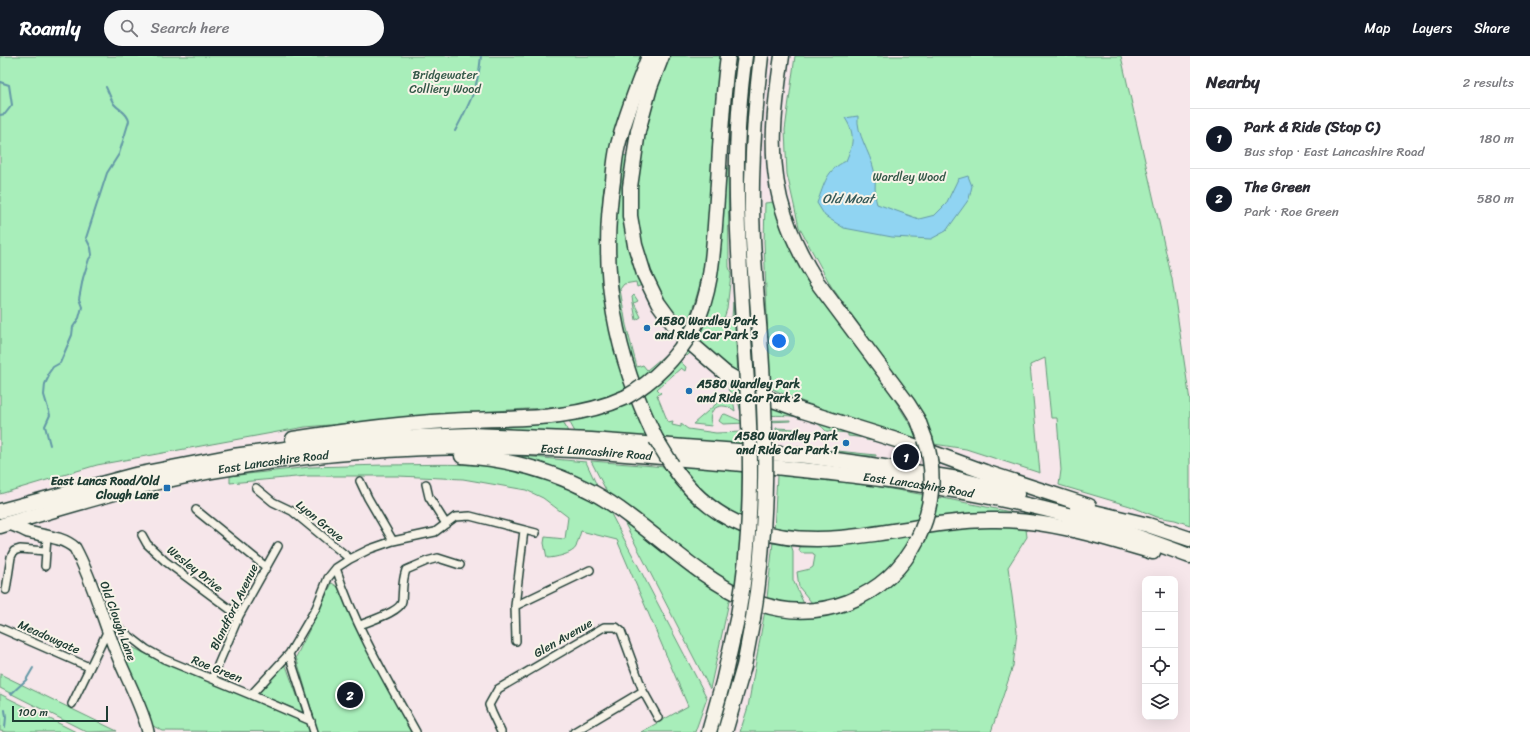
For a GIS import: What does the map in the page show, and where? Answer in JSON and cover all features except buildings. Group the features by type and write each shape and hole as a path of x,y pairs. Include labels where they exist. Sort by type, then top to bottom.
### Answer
{"highway":[{"path":"648,56 618,146 610,198 607,253 611,296 617,332 638,400 656,439 672,465 694,492 718,512 740,525 762,533 779,536 808,539 842,538 960,521 1007,520 1035,522 1071,528 1190,563"},
{"path":"662,56 650,87 638,131 630,187 630,216 635,245 644,274 658,302 673,324 694,347 725,373 770,398 985,472 1148,525"},
{"path":"193,463 214,455 247,447 338,432 447,421 559,416 587,411 626,397 641,388 664,369 677,354 694,328 702,311 706,296 712,261 728,56"},
{"path":"709,732 724,682 738,615 746,558 750,488 749,411 737,219 738,132 745,56"},
{"path":"725,732 744,666 753,618 761,568 766,495 766,447 752,182 755,120 761,56"},
{"path":"314,456 463,456 522,464 569,481 595,494 631,518 708,577 728,590 751,601 777,608 801,610 820,609 842,604 861,596 878,586 892,574 907,557 918,538 928,514 932,492 931,466 925,439 918,420 904,398 817,282 804,261 790,230 780,199 773,153 774,112 782,56"},
{"name":"East Lancashire Road","path":"0,511 135,475 240,455 326,444 395,438 472,435 570,438 793,455 865,464 958,479 1148,525 1190,539"},
{"name":"East Lancashire Road","path":"3,525 101,496 175,478 236,467 314,456 432,448 549,449 631,454 886,478 962,491 1071,516 1101,524 1190,556"},
{"path":"938,476 985,472"}],"street":[{"path":"360,481 392,541"},
{"path":"426,484 429,497 446,524"},
{"name":"Lyon Grove","path":"256,488 273,502 292,510 350,559"},
{"path":"196,510 266,567"},
{"path":"43,513 39,518 38,525 47,536 45,566"},
{"name":"Roe Green","path":"107,627 111,622 146,649 164,659 251,695 289,654 316,608 328,578 336,568 350,559 392,541 435,532 455,517 470,516 536,533"},
{"name":"Old Clough Lane","path":"3,525 60,539 75,548 95,593 119,661 144,718 148,732"},
{"path":"516,640 515,606 524,530"},
{"name":"Wesley Drive","path":"142,535 147,544 165,561 239,616"},
{"name":"Blandford Avenue","path":"212,679 239,616 278,546"},
{"path":"6,590 11,557 14,550 46,551"},
{"path":"360,625 397,610 402,603 402,580 406,570 427,560 438,558 460,566"},
{"path":"336,568 344,595 383,673 416,732"},
{"path":"515,606 590,570"},
{"path":"72,704 107,627"},
{"name":"Glen Avenue","path":"501,732 489,705 498,689 604,627 616,627 621,631 643,691 658,718"},
{"name":"Meadowgate","path":"0,628 89,667"},
{"path":"289,654 314,732"},
{"path":"574,732 643,691"},
{"path":"251,695 311,721"}],"green space":[{"name":"Bridgewater Colliery Wood","path":"0,56 641,56 624,105 610,155 606,173 601,228 603,282 607,311 614,345 627,389 610,398 589,404 305,427 97,465 0,494"},
{"path":"669,56 721,56 705,260 702,277 686,326 672,313 652,275 644,254 639,232 637,209 638,164 642,141 652,103"},
{"path":"732,56 735,56 726,164 728,167 729,267 731,274 727,309 724,318 732,318 733,302 738,372 709,351 697,339 705,321"},
{"name":"Wardley Wood","path":"795,56 1121,56 1172,279 1190,401 1190,525 1175,520 1157,517 1130,506 1059,485 1061,470 1057,418 1051,418 1045,358 1030,365 1040,473 966,449 934,444 923,416 915,402 831,286 799,227 787,174 785,130"},
{"path":"622,155 628,156 631,246 702,361 882,442 848,436 848,433 826,431 819,424 799,417 777,415 745,417 741,413 737,397 728,390 730,386 729,383 708,369 690,353 687,356 677,342 675,344 674,343 677,340 653,307 642,285 637,287 636,282 624,284 620,289 626,325 637,367 643,365 647,370 670,352 686,367 685,371 681,368 657,389 661,393 657,395 668,422 673,421 672,425 681,427 681,424 688,429 716,433 742,432 742,449 665,442 642,396 649,391 643,379 637,383 624,339 613,264 612,234"},
{"path":"773,202 779,216 920,440 825,410 770,388 764,242 765,203"},
{"path":"634,295 638,301 634,303 641,317 636,320 632,297"},
{"path":"726,394 733,399 735,411 725,406 720,406 713,410 711,415 710,420 712,426 693,424 723,398"},
{"path":"631,401 649,440 575,432 568,419"},
{"path":"725,414 741,421 791,421 723,424 719,421 722,415"},
{"path":"562,419 568,432 484,428 416,428"},
{"path":"776,428 795,429 797,433 795,439 794,437 792,438 788,430 776,430"},
{"path":"828,450 876,456 861,456 821,451"},
{"path":"522,456 586,462 599,490 571,475 552,467 522,458"},
{"path":"591,461 666,467 695,503 716,519 744,535 736,586 682,550 608,494"},
{"path":"481,465 513,469 538,475 563,485 576,491 610,512 707,698 695,732 641,732 688,706 617,540 581,531 576,547 571,552 547,558 544,543 545,537 565,539 568,517 543,498 526,490 463,479 398,476 307,476 230,483 230,476 310,467"},
{"path":"680,465 742,471 741,518 715,502 693,481"},
{"path":"777,475 874,486 925,495 919,520 836,534 774,531"},
{"path":"938,497 1025,515 933,519"},
{"path":"622,518 730,597 710,689"},
{"path":"993,527 1026,529 1027,537 1008,567 1017,632 1013,666 991,732 740,732 748,707 765,610 827,613 914,558 928,533 945,530"},
{"path":"913,534 891,565 871,582 849,595 834,600 812,603 799,587 797,572 813,567 815,556 813,553 801,553 799,550 801,545 844,545"},
{"path":"773,542 791,545 793,551 793,580 804,604 789,603 767,598"},
{"path":"332,583 338,587 413,732 318,732 296,657"},
{"path":"115,639 161,661 307,723 310,732 163,731 151,725"},
{"path":"285,663 303,712 258,694"},
{"path":"0,674 117,731 87,732 0,688"},
{"path":"0,694 76,732 0,731"}],"water":[{"name":"Old Moat","path":"858,116 859,130 874,170 875,196 877,204 919,219 935,215 946,204 958,179 968,176 972,186 969,199 946,231 931,239 892,237 844,228 825,216 817,203 822,189 830,173 846,161 852,144 851,130 845,118"}],"waterway":[{"path":"455,131 472,95 478,77 481,56"},
{"path":"0,82 9,85 12,105 5,114 0,115"},
{"path":"50,445 45,426 50,415 44,395 45,384 49,376 48,374 53,367 60,363 72,335 73,327 79,318 82,307 79,299 83,278 89,259 92,255 91,248 86,238 107,173 119,154 129,121 125,113 113,103 106,87"},
{"path":"11,694 26,680 33,668"},
{"path":"5,710 5,728"}],"place":[{"name":"A580 Wardley Park and Ride Car Park 3","path":"647,328"},
{"name":"A580 Wardley Park and Ride Car Park 2","path":"689,391"},
{"name":"A580 Wardley Park and Ride Car Park 1","path":"846,443"},
{"name":"Park & Ride (Stop C)","path":"906,457"},
{"name":"East Lancs Road/Old Clough Lane","path":"167,488"},
{"name":"The Green","path":"350,695"}]}
